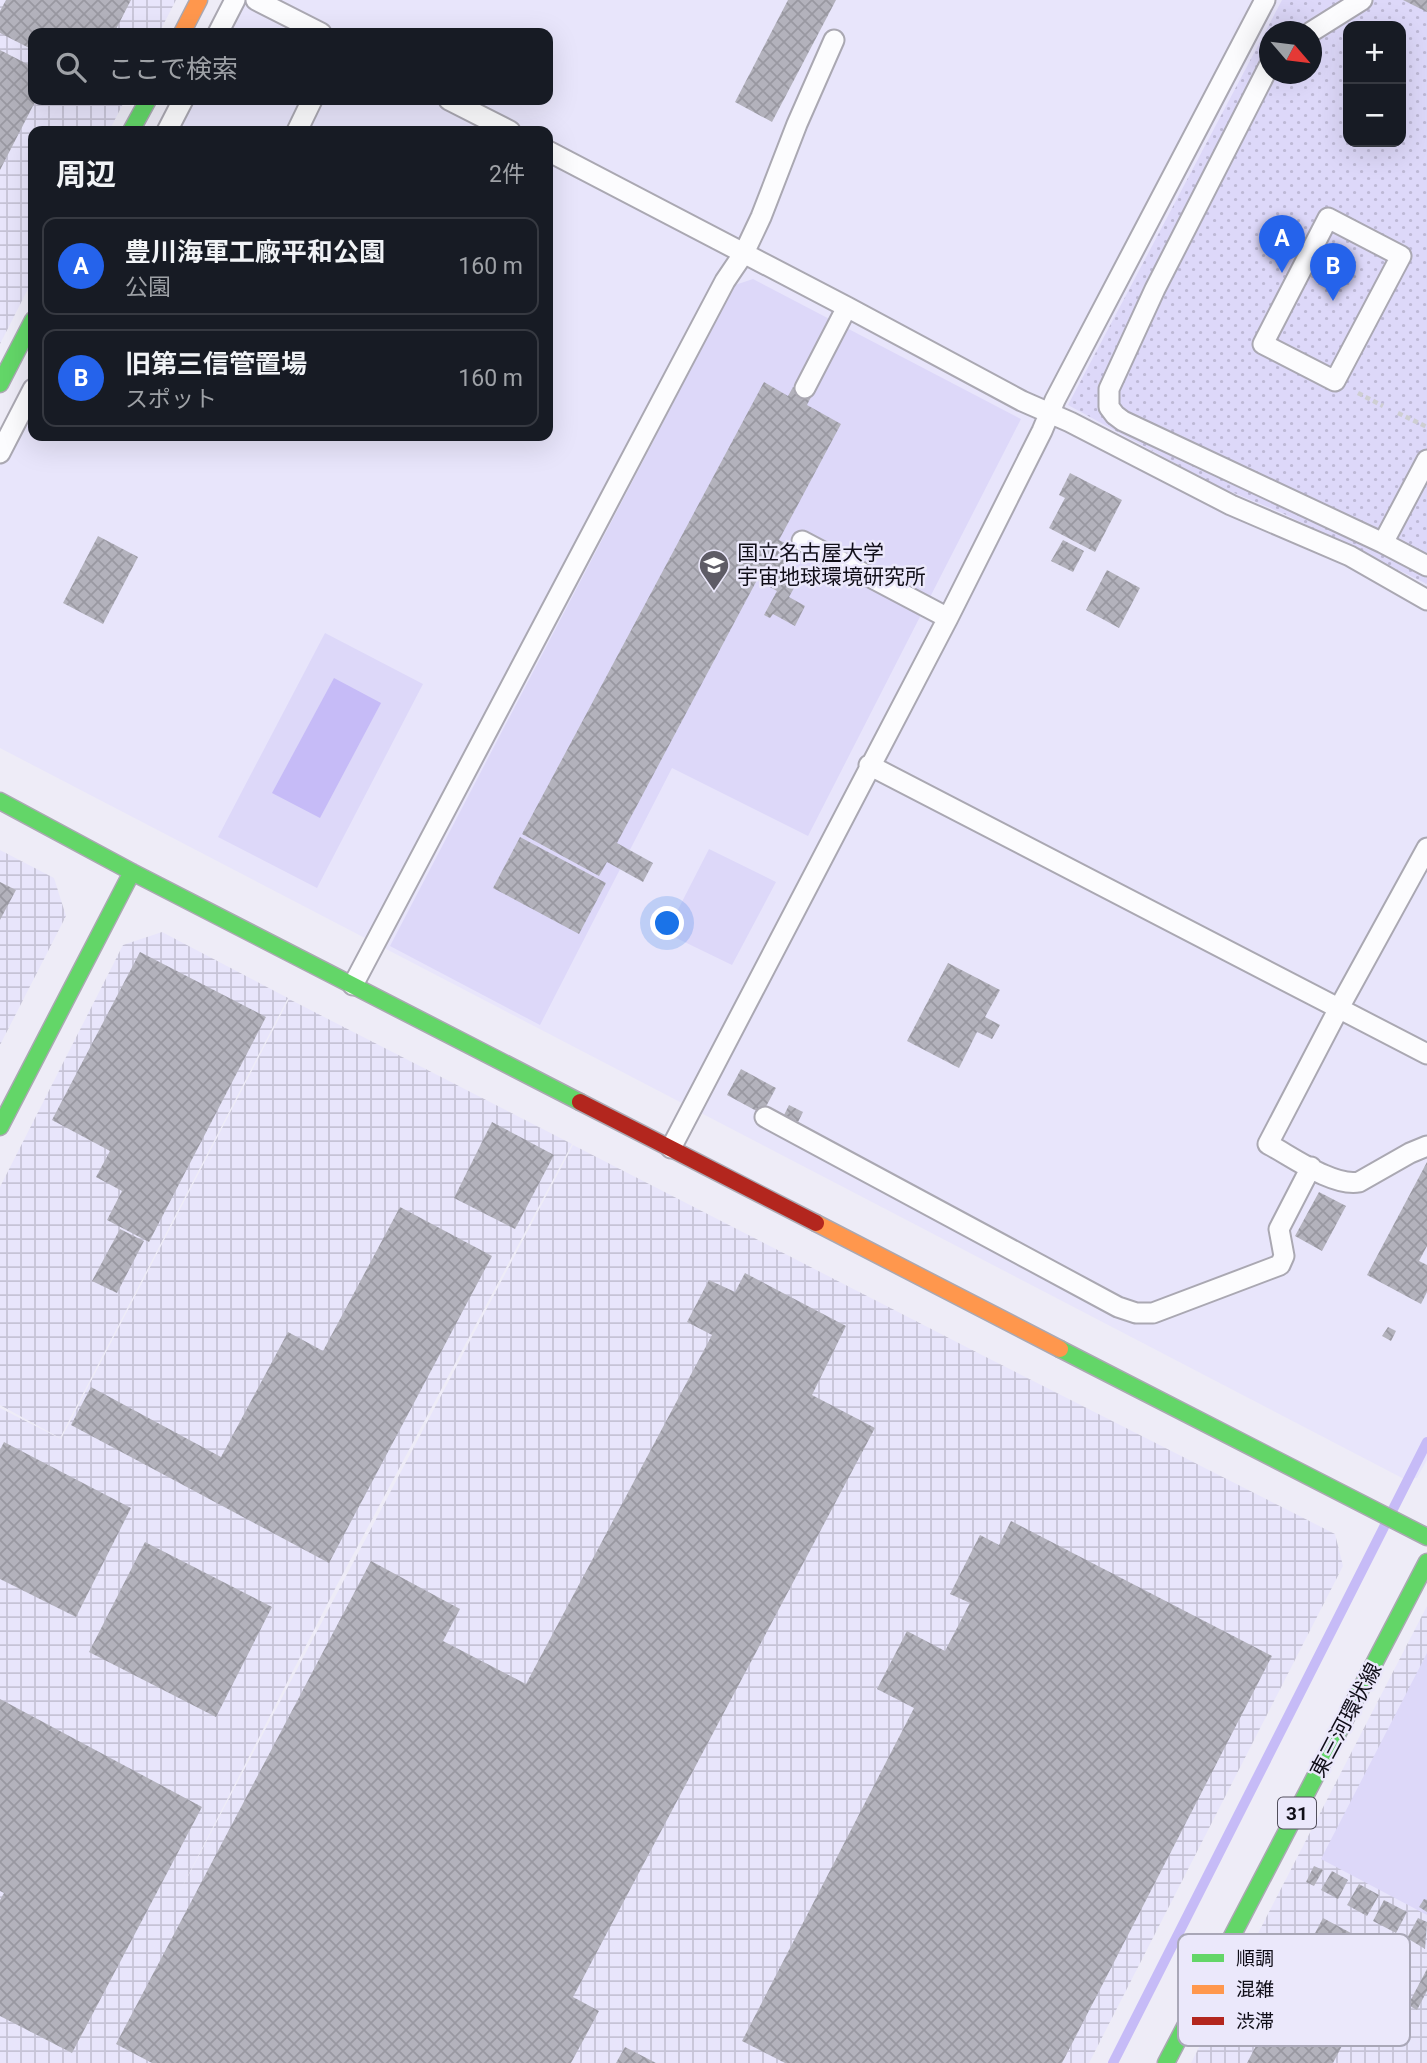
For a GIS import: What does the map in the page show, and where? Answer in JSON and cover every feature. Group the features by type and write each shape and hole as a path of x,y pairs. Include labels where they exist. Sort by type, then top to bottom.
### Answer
{"street":[{"path":"185,28 199,0"},
{"path":"134,126 145,105"},
{"path":"0,384 28,330"},
{"path":"0,801 132,872 1427,1537"},
{"path":"0,1128 132,872"},
{"name":"東三河環状線","path":"1233,1934 1427,1562"},
{"name":"東三河環状線","path":"1166,2063 1178,2040"}],"lane":[{"path":"221,28 235,0"},
{"path":"256,0 310,28"},
{"path":"671,1148 948,618 1042,432 1049,412 1265,0"},
{"path":"1322,25 1362,0"},
{"path":"353,985 725,281 744,253 834,40"},
{"path":"1259,84 1154,289 1110,388 1109,407 1123,421 1384,543 1427,566"},
{"path":"170,126 180,105"},
{"path":"299,126 310,105"},
{"path":"459,105 500,126"},
{"path":"553,154 1022,401 1049,412 1231,505 1350,556 1427,600"},
{"path":"1328,218 1401,256 1335,381 1263,344 1328,218"},
{"path":"805,388 847,307"},
{"path":"0,453 28,399"},
{"path":"1384,543 1427,460"},
{"path":"802,541 948,618"},
{"path":"869,765 1427,1054"},
{"path":"1427,848 1268,1144 1335,1180 1352,1183 1427,1146"},
{"path":"765,1117 1118,1307 1136,1313 1153,1313 1280,1265 1284,1256 1279,1230 1311,1167"}],"path":[{"path":"1398,413 1427,428"}],"shaded area":[{"path":"0,0 176,0 162,28 28,28 28,105 122,105 112,126 28,126 28,289 0,344"},
{"name":"国立名古屋大学 宇宙地球環境研究所","path":"225,0 1427,0 1427,1460 1417,1478 1404,1479 0,748 0,436 28,381 28,441 553,441 553,126 160,126 170,105 553,105 553,28 211,28"},
{"path":"1282,0 1427,0 1427,584 1282,513 1217,486 1068,405 1259,44 1259,84 1322,84 1322,21 1271,21"},
{"path":"753,279 1021,419 808,836 672,768 540,1025 390,946 735,285"},
{"path":"325,633 423,684 317,888 218,837"},
{"path":"334,678 381,703 320,818 272,793"},
{"path":"709,849 776,882 732,965 666,933"},
{"path":"0,850 54,878 66,916 0,1045"},
{"path":"162,932 288,998 60,1438 0,1405 0,1187 123,945"},
{"path":"289,999 572,1144 337,1585 175,1901 573,1145 1335,1534 1343,1566 1089,2063 0,2063 0,1408 61,1439"},
{"path":"1427,1606 1427,2063 1191,2063 1200,2046 1410,2046 1410,1934 1258,1934"},
{"path":"1427,1653 1427,1915 1321,1859"}],"building":[{"path":"6,0 131,0 117,28 28,28 28,47 0,33 0,11"},
{"path":"788,0 836,0 772,122 735,102"},
{"path":"1403,0 1427,0 1427,12"},
{"path":"0,50 28,64 28,105 33,105 0,170"},
{"path":"764,382 788,396 793,387 811,397 807,405 841,424 779,540 793,547 780,572 798,581 789,597 805,606 795,626 773,614 770,618 764,615 777,591 757,580 617,843 653,863 643,882 607,862 599,876 522,834"},
{"path":"1070,473 1122,500 1095,552 1049,528 1065,498 1059,495"},
{"path":"98,536 138,557 103,624 63,603"},
{"path":"1063,540 1084,551 1073,572 1051,561"},
{"path":"1107,570 1140,588 1119,628 1086,610"},
{"path":"520,837 606,883 579,934 493,888"},
{"path":"0,882 16,890 0,920"},
{"path":"140,952 266,1017 149,1242 107,1220 122,1191 96,1177 110,1151 52,1120"},
{"path":"948,963 1000,990 985,1017 1000,1025 992,1039 977,1032 959,1068 907,1041"},
{"path":"741,1069 776,1088 762,1114 727,1095"},
{"path":"789,1105 803,1112 798,1122 784,1115"},
{"path":"492,1122 554,1155 515,1229 454,1198"},
{"path":"1427,1162 1427,1246 1419,1261 1427,1265 1427,1292 1421,1304 1367,1275"},
{"path":"1319,1192 1346,1206 1322,1251 1295,1236"},
{"path":"400,1207 492,1256 329,1563 71,1425 91,1387 221,1457 288,1332 323,1351"},
{"path":"120,1229 144,1241 117,1293 92,1281"},
{"path":"745,1273 846,1326 812,1395 875,1428 573,1997 599,2011 571,2063 152,2063 116,2044 371,1561 460,1609 443,1641 526,1684 712,1335 687,1322 709,1280 735,1292"},
{"path":"1388,1327 1396,1331 1391,1341 1382,1336"},
{"path":"4,1442 131,1508 76,1617 0,1579 0,1450"},
{"path":"1011,1521 1272,1656 1062,2063 785,2063 742,2041 914,1708 877,1689 907,1631 945,1651 970,1603 950,1594 980,1535 999,1545"},
{"path":"145,1542 272,1607 216,1717 89,1652"},
{"path":"0,1699 202,1807 72,2053 0,2016 0,1900 4,1893 0,1891"},
{"path":"1314,1866 1323,1870 1314,1886 1306,1882"},
{"path":"1332,1871 1348,1880 1338,1899 1321,1890"},
{"path":"1359,1884 1379,1895 1367,1916 1347,1905"},
{"path":"1424,1899 1427,1900 1427,1912 1419,1907"},
{"path":"1384,1900 1407,1912 1396,1933 1373,1921"},
{"path":"1323,1918 1353,1934 1315,1934"},
{"path":"1418,1918 1427,1922 1425,1949 1410,1940 1409,1934"},
{"path":"1427,1969 1427,1991 1417,2010 1410,2006"},
{"path":"1256,2046 1342,2046 1333,2063 1247,2063"},
{"path":"625,2047 656,2063 616,2063"}],"waterway":[{"path":"1178,1934 1427,1442"},
{"path":"1113,2063 1178,1934"}],"traffic: fast":[{"path":"134,126 145,105"},
{"path":"0,384 28,330"},
{"path":"0,801 132,872 580,1102"},
{"path":"0,1127 132,872"},
{"path":"1060,1349 1427,1537"},
{"path":"1233,1934 1427,1562"},
{"path":"1166,2063 1178,2040"}],"traffic: slow":[{"path":"185,28 199,0"},
{"path":"816,1223 1060,1349"}],"traffic: jam":[{"path":"580,1102 816,1223"}],"place":[{"name":"豊川海軍工廠平和公園","path":"1282,273"},
{"name":"旧第三信管置場","path":"1333,301"},
{"name":"国立名古屋大学 宇宙地球環境研究所","path":"714,592"}]}
